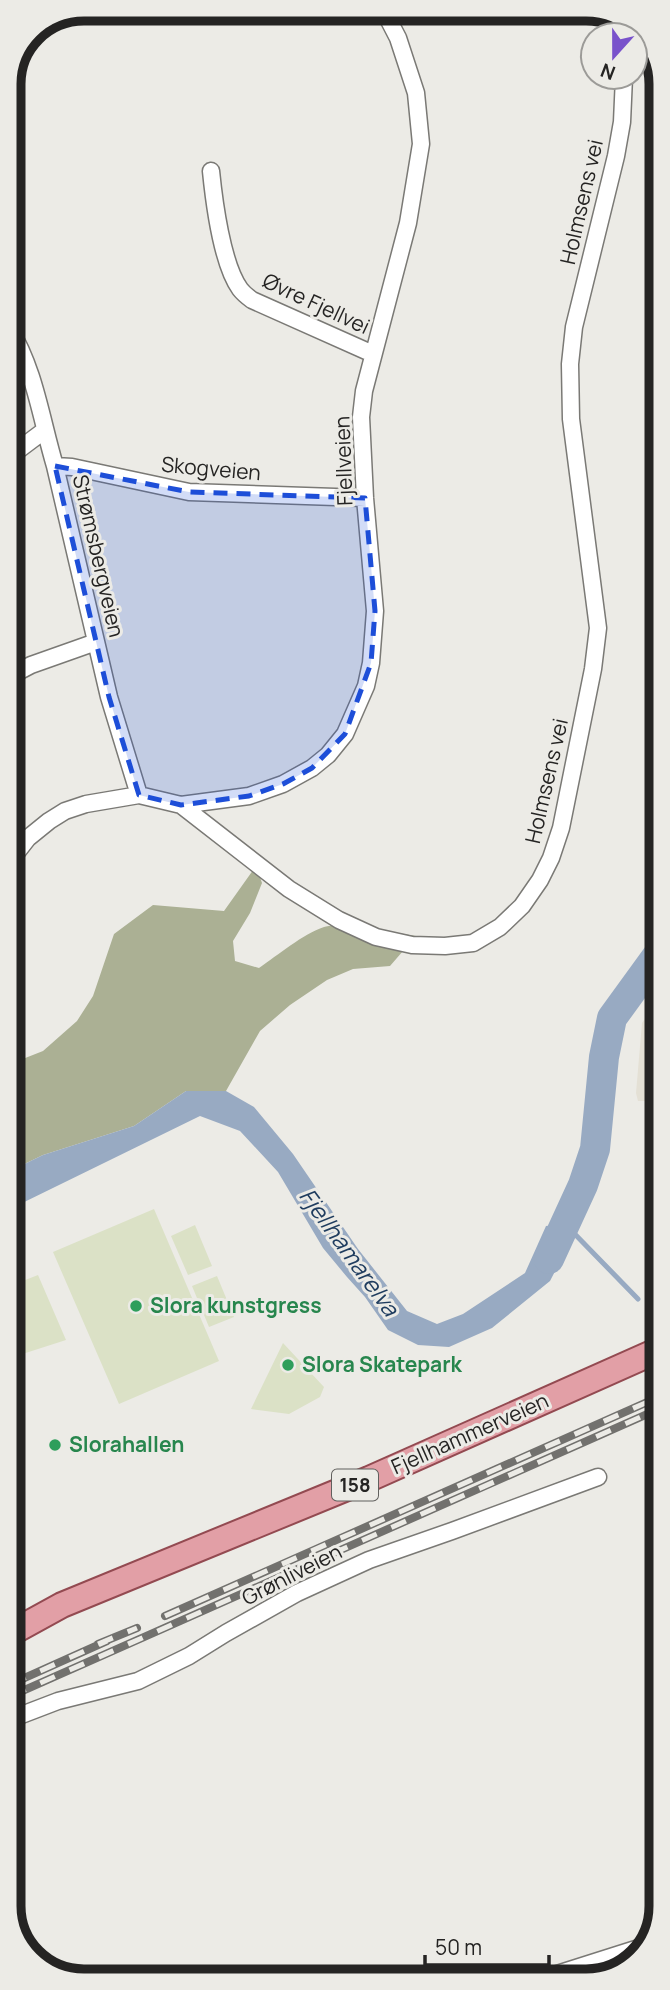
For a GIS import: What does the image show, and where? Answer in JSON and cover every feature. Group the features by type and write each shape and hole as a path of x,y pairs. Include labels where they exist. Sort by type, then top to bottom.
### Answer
{"main road":[{"name":"Fjellhammerveien","path":"21,1628 62,1605 369,1479 649,1356"},
{"name":"Fjellhammerveien","path":"21,1616 62,1605"}],"street":[{"name":"Fjellveien","path":"181,805 249,796 283,784 312,768 328,755 345,734 366,686 372,663 375,611 361,417 364,391 408,223 421,145 416,93 398,38 389,21"},
{"name":"Holmsens vei","path":"21,847 28,838 65,811 86,804 139,795 181,805 289,889 339,920 376,937 412,945 473,943 500,927 522,906 551,858 561,828 593,669 598,628 571,419 570,364 574,327 616,156 624,91"},
{"name":"Øvre Fjellvei","path":"211,171 213,197 222,240 240,290 252,300 373,354"},
{"name":"Strømsbergveien","path":"21,351 33,378 109,697 139,795"},
{"path":"21,448 45,430"},
{"name":"Skogveien","path":"55,466 72,467 189,492 365,498"},
{"path":"21,670 96,642"},
{"name":"Grønliveien","path":"21,1715 66,1699 138,1681 190,1656 297,1593 369,1559 598,1477"},
{"path":"572,1969 630,1951"}],"highlighted area":[{"path":"55,466 189,492 365,498 375,611 371,663 345,734 312,768 283,784 249,796 181,805 139,795 109,697"}],"shaded area":[{"path":"649,1013 649,1116 645,1101 638,1101 636,1093 642,1023"}],"green space":[{"path":"256,866 262,883 250,913 233,941 235,961 259,968 291,945 324,927 369,928 416,936 390,966 353,969 327,980 290,1005 260,1031 226,1091 186,1091 134,1126 43,1155 21,1166 21,1060 43,1051 77,1021 93,996 114,934 153,905 224,911"},
{"name":"Slora kunstgress","path":"154,1209 219,1361 119,1404 53,1252"},
{"path":"195,1225 212,1266 188,1275 171,1236"},
{"path":"38,1275 66,1340 21,1354 21,1282"},
{"path":"217,1276 234,1317 209,1327 192,1286"},
{"name":"Slora Skatepark","path":"283,1343 324,1387 320,1397 289,1414 251,1409"}],"water":[{"path":"186,1091 226,1091 254,1107 293,1154 358,1249 407,1311 437,1324 463,1314 525,1273 546,1226 565,1224 565,1252 550,1281 492,1328 449,1347 418,1345 388,1330 365,1297 323,1248 278,1172 240,1131 200,1116 21,1204 21,1166 43,1155 134,1126"}],"waterway":[{"name":"Fjellhamarelva","path":"549,1259 583,1185 595,1149 604,1057 612,1018 649,967"},
{"path":"565,1224 638,1299"}],"railway":[{"path":"165,1616 649,1401"},
{"path":"21,1692 649,1413"},
{"path":"98,1644 137,1628"},
{"path":"21,1680 107,1641"}],"place":[{"name":"Slora kunstgress","path":"136,1306"},
{"name":"Slora Skatepark","path":"288,1365"},
{"name":"Slorahallen","path":"55,1445"}]}
